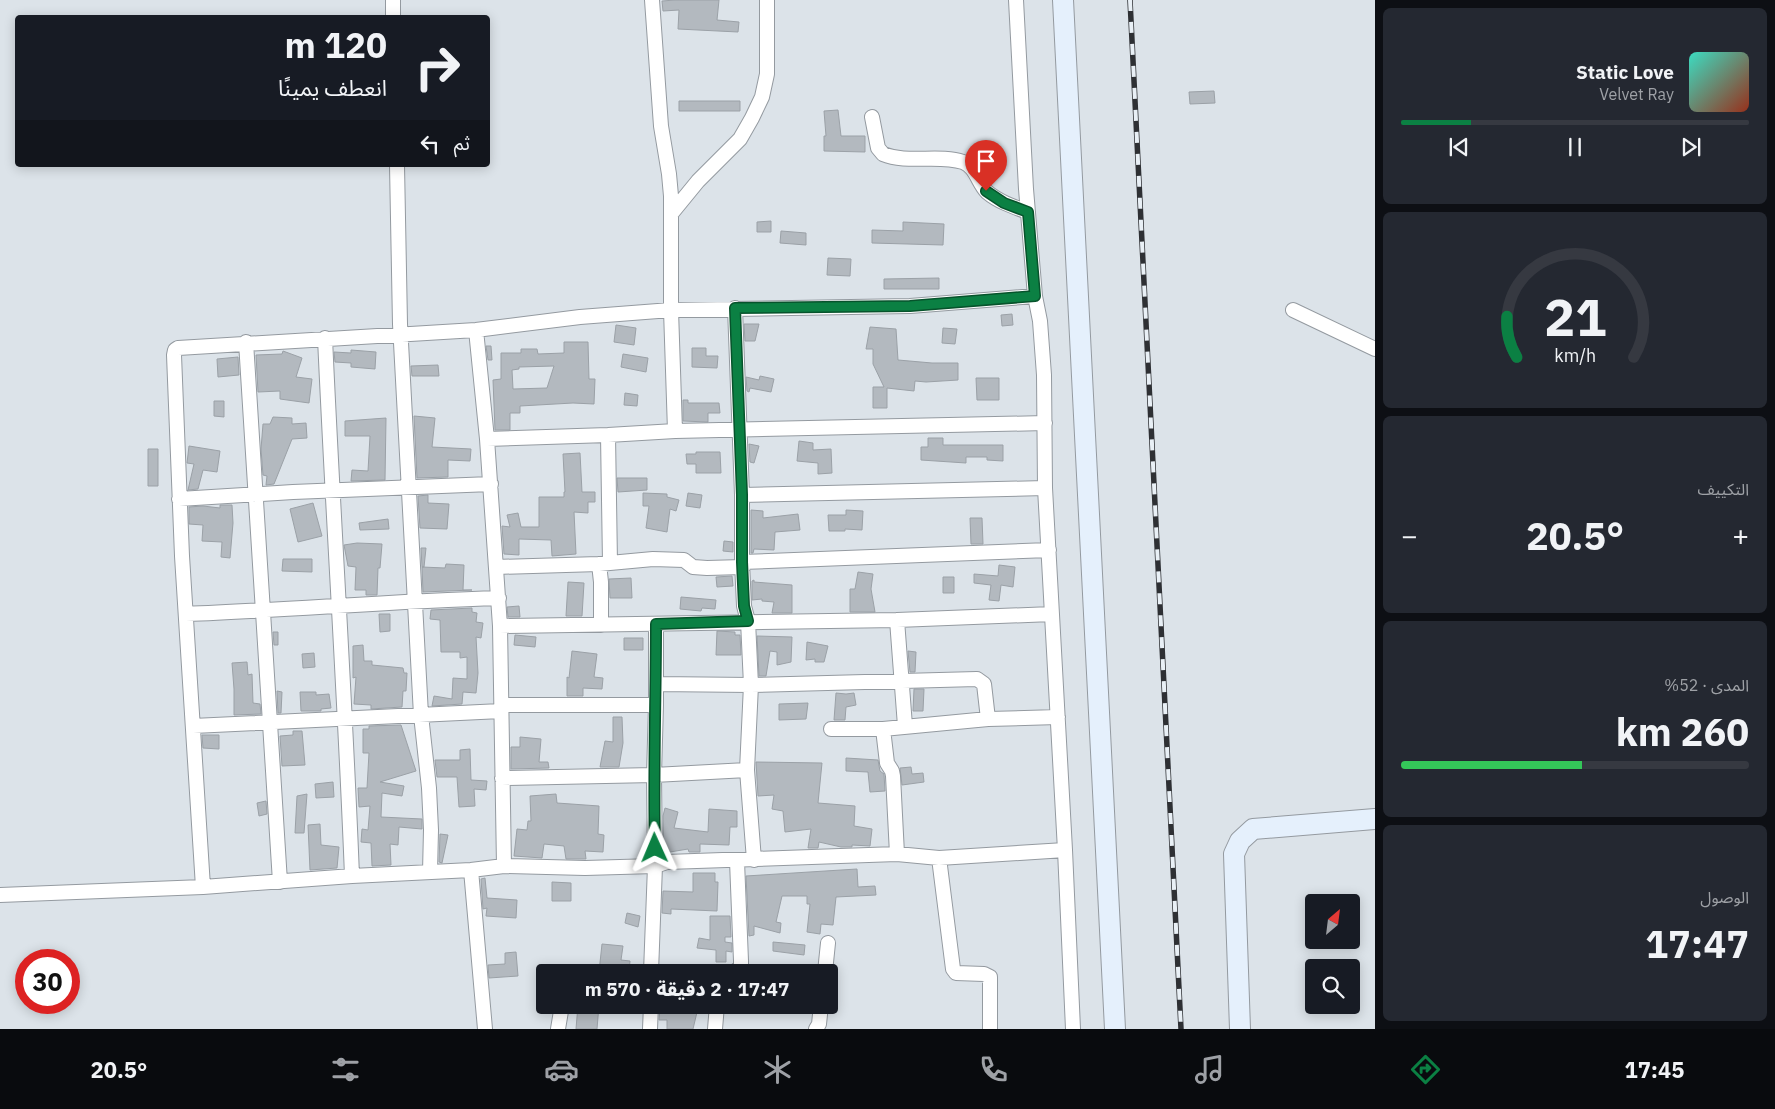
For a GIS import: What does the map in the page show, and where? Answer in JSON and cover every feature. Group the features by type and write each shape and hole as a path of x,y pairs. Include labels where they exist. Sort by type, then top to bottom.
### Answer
{"street":[{"path":"392,0 393,15"},
{"path":"652,0 661,126 669,174 675,431"},
{"path":"670,214 698,181 740,139 762,97 767,74 767,0"},
{"path":"1016,0 1028,212 1044,375 1045,488 1073,1029"},
{"path":"1063,0 1115,1029"},
{"path":"872,117 878,148 883,154 907,158 963,162 971,167 982,186 992,196 1004,203 1028,212"},
{"path":"397,167 400,335 421,715 429,788 430,872"},
{"path":"203,887 179,499 175,350 183,346 476,330 580,317 671,310 910,306 1035,296"},
{"path":"735,308 742,495 742,564 744,606 748,621 751,685 747,770 754,860"},
{"path":"1293,310 1375,349"},
{"path":"476,330 488,439 499,598 504,866"},
{"path":"325,338 346,720 352,876"},
{"path":"246,342 280,882"},
{"path":"488,439 740,429 1045,423"},
{"path":"601,625 601,582 604,564 608,435"},
{"path":"179,499 408,486 491,484"},
{"path":"742,495 1045,488"},
{"path":"496,567 604,564 671,559 684,560 693,567 707,568 742,564 1049,550"},
{"path":"186,614 499,598"},
{"path":"500,626 897,620 1052,614"},
{"path":"897,620 905,726"},
{"path":"651,964 655,866 656,624"},
{"path":"656,684 751,685 977,679 984,684 988,719"},
{"path":"193,726 346,720 501,708 656,705"},
{"path":"831,729 883,729 988,719 1058,717"},
{"path":"883,729 887,763 893,776 897,854"},
{"path":"502,778 654,775 747,770"},
{"path":"1240,1029 1234,854 1240,841 1253,829 1375,819"},
{"path":"0,895 203,887 352,876 471,870 504,866 585,868 655,866 667,862 897,854 939,858 1065,850"},
{"path":"939,858 953,969 956,972 984,974 990,977 990,1029"},
{"path":"737,861 742,964"},
{"path":"471,870 485,1029"},
{"path":"826,964 828,943"},
{"path":"558,1029 560,1014"},
{"path":"650,1014 650,1029"},
{"path":"715,1029 716,1014"},
{"path":"816,1029 819,1024 820,1014"}],"building":[{"path":"719,0 717,20 739,22 738,32 678,29 679,10 663,11 662,1"},
{"path":"1214,91 1215,103 1190,104 1189,92"},
{"path":"679,101 740,101 740,111 679,111"},
{"path":"838,110 841,136 865,136 865,152 824,151 824,136 826,136 824,111"},
{"path":"771,221 771,232 757,232 757,222"},
{"path":"903,222 944,224 943,245 872,243 872,230 903,231"},
{"path":"781,231 806,233 806,245 780,243"},
{"path":"828,258 851,259 850,276 827,275"},
{"path":"939,278 939,289 884,289 884,279"},
{"path":"1012,314 1013,325 1002,326 1001,315"},
{"path":"744,324 759,324 755,341 745,341"},
{"path":"616,325 636,328 634,345 614,342"},
{"path":"870,327 896,329 898,360 958,363 958,380 915,381 914,391 887,388 887,408 873,408 873,387 884,387 873,364 873,349 866,349"},
{"path":"943,328 957,329 955,344 942,343"},
{"path":"564,342 588,342 589,379 595,379 594,404 573,403 520,406 520,413 510,413 510,430 495,430 493,380 501,379 501,353 521,353 521,349 537,349 538,354 564,353","holes":["554,366 547,388 513,389 512,370 519,369 519,367"]},
{"path":"486,346 491,346 492,360 488,360"},
{"path":"692,348 706,348 706,356 718,356 717,368 692,367"},
{"path":"351,350 376,352 375,369 351,367 351,363 335,362 334,352 351,353"},
{"path":"283,351 302,358 296,377 312,379 309,403 280,399 280,391 258,392 256,355 282,354"},
{"path":"623,354 648,358 646,372 621,367"},
{"path":"238,357 239,375 218,377 217,359"},
{"path":"438,365 439,376 412,376 411,366"},
{"path":"760,376 774,379 771,392 750,388 749,392 747,391 746,377 759,380"},
{"path":"976,378 999,378 999,400 977,400"},
{"path":"625,393 638,395 637,406 624,405"},
{"path":"683,400 688,400 688,403 719,403 720,413 708,413 708,422 683,421"},
{"path":"214,401 224,401 224,417 214,416"},
{"path":"414,416 435,418 432,447 471,449 470,461 448,460 448,477 417,478"},
{"path":"273,417 292,418 292,424 306,423 307,438 292,439 274,484 266,485 267,476 263,475 261,449 263,424 270,424"},
{"path":"386,418 385,480 351,481 352,470 368,471 370,436 345,436 345,421"},
{"path":"928,438 943,438 943,445 1003,445 1003,461 987,460 987,457 966,457 966,463 921,460 921,447 928,447"},
{"path":"799,441 813,443 813,450 831,449 832,473 818,474 818,463 797,461"},
{"path":"749,444 759,446 754,463 750,462"},
{"path":"189,446 220,451 217,472 203,470 198,489 188,490 194,464 187,463"},
{"path":"148,449 158,449 158,486 148,486"},
{"path":"696,452 720,452 721,473 696,473 696,464 687,464 686,454 696,454"},
{"path":"580,453 582,492 595,492 595,502 588,502 588,513 574,512 576,554 552,556 551,540 519,539 519,555 504,554 502,526 510,527 507,515 518,513 521,527 539,527 539,497 564,497 563,454"},
{"path":"617,478 647,478 647,490 618,492"},
{"path":"643,493 667,494 667,497 679,500 676,511 670,509 667,532 646,528 649,506 643,506"},
{"path":"688,493 702,495 700,508 686,506"},
{"path":"428,495 428,503 449,504 447,529 420,528 418,496"},
{"path":"313,503 322,536 298,542 290,509"},
{"path":"220,505 232,505 233,523 230,558 221,557 222,542 202,541 203,525 189,524 189,507 220,508"},
{"path":"751,510 763,511 763,518 798,514 800,530 775,532 774,550 754,549 753,553 751,553"},
{"path":"846,510 863,511 862,530 845,529 845,531 829,531 828,515 846,515"},
{"path":"970,518 982,518 983,544 971,544"},
{"path":"388,519 389,529 360,530 359,523"},
{"path":"724,541 733,542 733,552 723,551"},
{"path":"357,543 382,544 380,568 378,568 377,595 366,595 366,590 355,590 356,567 348,566 344,545"},
{"path":"421,548 426,548 424,567 422,567"},
{"path":"283,559 312,559 312,572 282,571"},
{"path":"446,564 464,565 463,590 472,590 423,592 422,567 445,568"},
{"path":"999,565 1015,567 1013,587 1001,585 999,601 989,600 991,585 974,583 974,574 998,576"},
{"path":"858,572 873,574 871,589 875,612 850,612 850,589 855,589"},
{"path":"732,576 733,586 717,587 716,577"},
{"path":"943,577 954,577 954,593 943,593"},
{"path":"631,578 632,598 610,598 609,579"},
{"path":"754,580 754,582 792,585 792,613 772,613 774,602 762,601 762,599 752,600 752,581"},
{"path":"568,582 584,583 582,616 566,616"},
{"path":"681,597 716,600 715,609 702,608 701,611 680,609"},
{"path":"519,606 520,617 508,617 507,607"},
{"path":"472,608 472,612 477,613 476,622 483,623 481,638 476,637 478,673 476,693 463,692 462,704 432,706 434,696 452,699 453,678 467,679 467,657 460,658 460,652 441,652 440,620 430,619 431,610"},
{"path":"379,614 390,614 390,631 380,632"},
{"path":"717,631 735,632 735,635 740,635 741,655 716,655"},
{"path":"273,632 278,632 278,645 274,645"},
{"path":"515,635 536,637 535,647 514,645"},
{"path":"757,636 792,637 791,662 777,665 777,652 770,651 766,676 759,676"},
{"path":"624,638 643,638 643,650 624,650"},
{"path":"807,642 828,646 824,662 815,662 815,659 806,660"},
{"path":"363,645 364,661 372,661 372,665 403,668 404,673 407,673 406,691 403,691 402,707 371,709 371,705 354,704 356,677 353,678 353,646"},
{"path":"572,651 597,654 594,677 603,678 602,689 583,688 583,696 567,696 567,677 569,678"},
{"path":"908,651 916,652 915,672 910,672"},
{"path":"314,653 315,667 303,668 302,654"},
{"path":"247,662 248,675 252,674 253,703 260,704 261,714 234,715 232,663"},
{"path":"914,689 924,689 923,711 913,711"},
{"path":"277,691 282,692 281,713 278,713"},
{"path":"300,692 316,692 316,695 329,694 331,708 321,709 321,711 301,711"},
{"path":"836,693 854,693 856,705 846,707 845,720 834,720"},
{"path":"808,703 806,719 779,720 779,704"},
{"path":"613,717 622,717 623,743 619,767 600,767 605,741 613,742"},
{"path":"401,725 416,771 380,782 404,786 402,796 382,793 381,817 422,819 422,829 399,827 398,845 390,844 391,865 372,866 371,843 361,842 362,829 368,830 370,806 359,807 358,788 367,788 369,753 363,753 363,729 369,729 369,726"},
{"path":"293,731 302,731 305,765 282,766 280,736 293,735"},
{"path":"202,735 219,735 219,749 203,748"},
{"path":"520,737 541,739 539,762 548,762 549,768 511,769 511,747 520,747"},
{"path":"470,749 471,780 487,781 486,790 474,789 475,806 459,807 457,777 437,777 435,760 460,760 460,750"},
{"path":"846,758 878,760 880,771 884,774 885,791 870,792 868,772 846,771"},
{"path":"756,762 822,763 818,803 855,806 854,826 872,829 870,846 852,845 852,847 841,847 819,842 818,848 808,848 811,829 785,832 783,811 772,809 774,795 758,796"},
{"path":"911,767 912,774 923,773 924,782 902,785 900,768"},
{"path":"333,782 334,797 316,798 315,784"},
{"path":"307,794 304,833 295,833 297,796"},
{"path":"556,794 557,803 599,806 598,834 604,835 603,852 585,851 586,859 566,859 564,846 544,844 542,858 514,856 517,829 527,830 528,821 531,821 530,796"},
{"path":"266,801 267,814 259,816 257,803"},
{"path":"665,808 678,812 674,828 708,832 709,809 737,811 737,827 730,827 729,845 700,844 700,852 689,852 688,849 664,853 663,816"},
{"path":"320,824 321,845 339,847 337,868 310,870 308,825"},
{"path":"440,834 448,835 442,863 439,862"},
{"path":"857,869 858,887 875,886 876,895 836,897 833,925 821,924 820,934 807,932 810,904 807,904 807,896 782,896 776,922 781,923 780,933 754,926 754,935 749,936 746,876"},
{"path":"693,873 715,873 715,882 718,882 717,911 671,909 671,914 662,913 663,891 693,892"},
{"path":"485,878 487,898 517,900 516,918 486,916 487,908 483,909 481,879"},
{"path":"552,882 571,883 571,901 552,901"},
{"path":"627,913 640,916 638,927 625,923"},
{"path":"710,916 730,916 731,937 725,937 725,942 732,943 732,952 726,951 726,962 716,962 716,950 697,948 699,938 710,940"},
{"path":"773,942 805,945 804,955 773,951"},
{"path":"602,944 623,946 621,960 630,961 630,964 600,964"},
{"path":"516,952 518,976 489,978 488,965 505,964 505,953"},
{"path":"577,1014 598,1014 597,1029 576,1029"},
{"path":"660,1014 697,1014 693,1029 667,1029 667,1020 659,1020"}],"railway":[{"path":"1130,0 1181,1029"}],"route":[{"path":"655,848 656,624 748,621 744,606 742,562 742,495 735,308 910,306 1035,296 1028,212 1004,203 986,191"}]}
